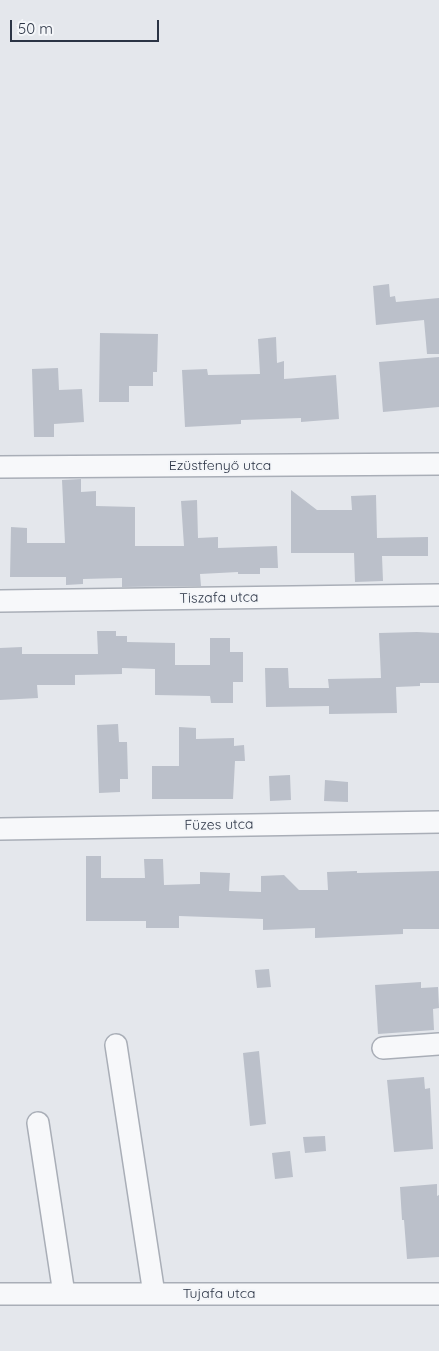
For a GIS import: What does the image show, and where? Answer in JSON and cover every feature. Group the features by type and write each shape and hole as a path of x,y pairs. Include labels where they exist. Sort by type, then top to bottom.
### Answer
{"street":[{"name":"Ezüstfenyő utca","path":"0,467 439,464"},
{"name":"Tiszafa utca","path":"0,601 439,595"},
{"name":"Füzes utca","path":"0,829 439,822"},
{"path":"116,1044 154,1294"},
{"path":"383,1048 439,1044"},
{"path":"38,1123 64,1294"},
{"name":"Tujafa utca","path":"0,1294 439,1294"}],"building":[{"path":"389,284 390,297 395,296 396,302 439,298 439,354 427,354 424,320 376,325 373,286"},
{"path":"100,333 158,334 157,372 153,372 153,386 129,386 129,402 99,402"},
{"path":"276,337 277,363 284,361 284,379 336,375 339,419 301,422 301,418 241,420 241,424 185,427 182,370 207,369 208,375 260,374 258,339"},
{"path":"439,357 439,407 383,412 379,362"},
{"path":"58,368 59,390 82,389 84,422 54,424 54,437 34,437 32,369"},
{"path":"81,479 81,492 96,491 96,506 135,507 135,546 184,546 181,501 197,500 198,538 218,537 218,548 277,546 278,568 260,568 260,574 238,574 238,572 200,574 201,586 122,587 122,578 83,579 83,584 66,585 66,577 10,577 11,527 27,528 27,543 65,543 62,480"},
{"path":"291,490 317,510 352,510 351,496 376,495 377,538 428,537 428,556 382,556 383,581 355,582 354,553 291,553"},
{"path":"97,631 116,631 116,636 127,636 127,642 175,643 175,665 210,665 210,638 230,638 230,652 243,652 243,682 233,682 233,703 211,703 210,696 155,695 155,669 122,668 122,674 75,675 75,685 37,685 38,698 0,700 0,648 22,647 22,654 98,654"},
{"path":"379,633 439,633 439,683 420,683 420,686 396,687 397,713 329,714 329,706 266,707 265,668 288,668 289,688 329,688 328,679 381,678"},
{"path":"118,724 119,742 127,742 128,779 120,779 120,792 99,793 97,725"},
{"path":"179,727 196,728 196,739 234,738 234,746 244,745 245,761 235,761 233,799 152,799 152,766 179,766"},
{"path":"290,775 291,800 270,801 269,776"},
{"path":"325,780 348,782 348,802 324,801"},
{"path":"86,856 101,856 101,878 145,878 144,859 163,859 164,885 200,884 200,872 230,873 229,891 261,892 261,876 284,875 299,890 328,890 327,872 439,871 439,929 403,929 403,934 315,938 315,928 263,930 263,919 179,916 179,928 146,928 146,921 86,921"},
{"path":"269,969 271,987 257,988 255,970"},
{"path":"421,982 421,988 438,987 439,1008 433,1009 434,1030 378,1034 375,985"},
{"path":"259,1051 266,1124 250,1126 243,1053"},
{"path":"424,1077 425,1089 430,1088 433,1149 394,1152 387,1080"},
{"path":"325,1136 326,1151 305,1153 303,1137"},
{"path":"290,1151 293,1177 275,1179 272,1153"},
{"path":"437,1184 437,1196 439,1195 439,1257 407,1259 400,1187"}]}
